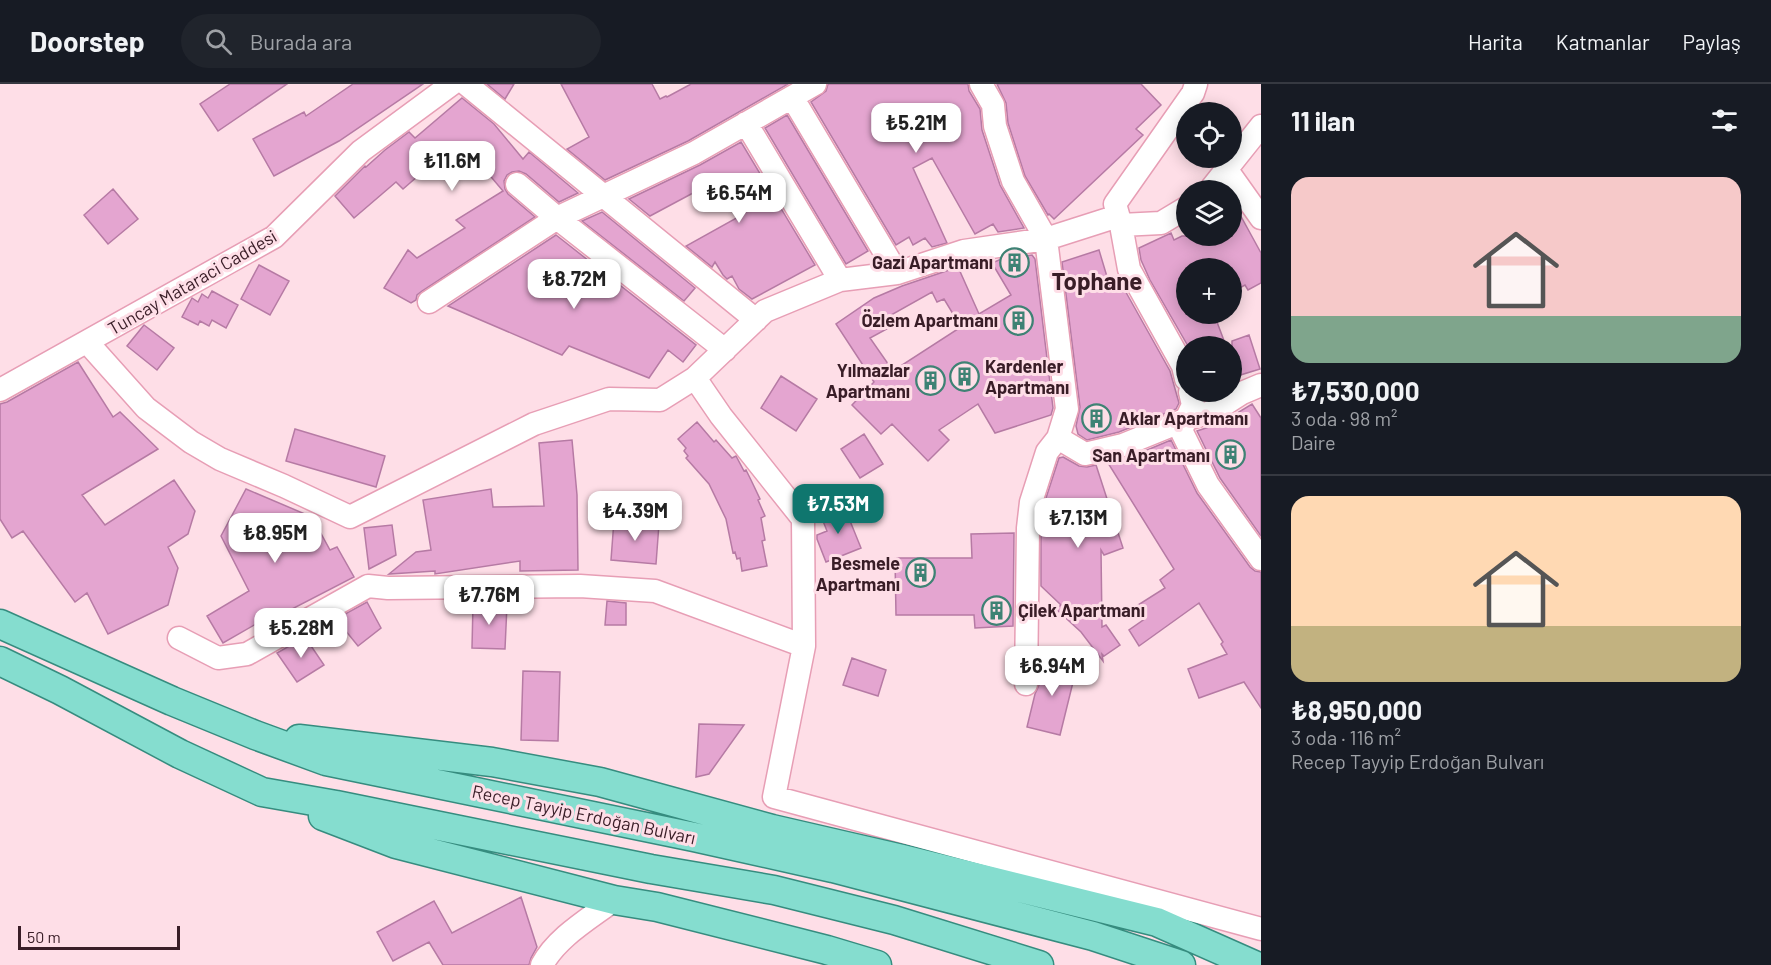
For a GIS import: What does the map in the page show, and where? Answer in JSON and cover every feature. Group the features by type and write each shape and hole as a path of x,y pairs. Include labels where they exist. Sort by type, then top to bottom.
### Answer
{"main road":[{"name":"Recep Tayyip Erdoğan Bulvarı","path":"0,624 172,701 326,761 833,868 1093,936 1181,965"},
{"path":"0,661 180,754 262,792 396,844 614,900 657,908 827,950 877,965"},
{"path":"255,735 492,762 600,782 772,829 1157,922 1254,965"},
{"path":"262,792 651,869 774,890 894,920 1039,965"}],"street":[{"name":"Tuncay Mataraci Caddesi","path":"0,390 274,237 361,151 452,84"},
{"path":"466,84 756,320"},
{"path":"429,302 557,218 694,153 815,84"},
{"path":"981,84 993,105 995,126 1013,181 1046,239 1067,409 1058,438 1047,452 1031,502 1028,528 1026,684"},
{"path":"1176,352 1129,269 1115,204 1193,93 1196,84"},
{"path":"792,98 897,273"},
{"path":"746,123 840,280"},
{"path":"1218,180 1261,126"},
{"path":"1227,170 1261,218"},
{"path":"517,184 725,350"},
{"path":"87,342 146,408 191,442 220,459 350,517 534,423 609,399 660,400 695,378 765,311 840,280 897,273 964,251 1046,239 1120,220 1161,223 1176,214"},
{"path":"695,378 721,416 803,519 804,646 774,797 1261,929"},
{"path":"1058,438 1085,454 1123,445 1186,419 1215,411 1242,393 1261,385"},
{"path":"1192,402 1181,430 1208,485 1261,559"},
{"path":"179,638 218,658 247,654 368,586 388,588 580,586 656,591 804,646"},
{"path":"542,965 546,957 561,941 614,900"}],"building":[{"path":"230,84 287,84 218,131 200,104"},
{"path":"353,84 423,84 339,141 274,176 253,139 304,112 306,116"},
{"path":"487,84 514,84 505,99"},
{"path":"561,84 652,84 660,99 691,84 788,84 688,141 605,180 567,149 589,137"},
{"path":"828,84 968,84 969,91 980,109 982,130 1000,185 1024,228 998,232 993,224 975,234 932,158 913,168 947,243 932,247 925,238 913,245 909,237 896,245 811,102 826,91"},
{"path":"997,84 1141,84 1161,105 1136,129 1143,135 1054,219 1048,215 1025,176 1008,123 1006,103"},
{"path":"462,98 494,124 523,159 529,152 578,193 559,202 526,174 519,171 507,175 504,181 508,194 535,217 422,291 411,303 384,288 408,250 417,258 465,228 456,220 503,191 465,146 461,149 456,143 403,189 396,182 354,218 335,196 385,150 409,132 415,138"},
{"path":"787,115 868,251 846,264 765,128"},
{"path":"741,142 815,265 752,299 739,289 732,276 727,279 723,275 715,262 712,267 686,246 742,215 721,178 650,216 629,199 700,165"},
{"path":"113,189 138,219 108,244 84,215"},
{"path":"602,212 695,288 684,301 582,221"},
{"path":"1242,218 1261,253 1261,283 1248,290 1245,285 1242,287 1242,258 1176,258 1176,324 1218,324 1222,336 1182,336 1150,280 1141,260 1139,248 1171,233 1174,240 1176,239 1176,246 1242,246"},
{"path":"556,235 696,345 683,362 668,350 649,378 569,346 562,355 448,306"},
{"path":"1099,250 1111,290 1123,287 1170,371 1176,392 1176,402 1179,403 1176,409 1119,432 1087,440 1078,434 1076,426 1080,407 1062,262"},
{"path":"1032,255 1035,259 1053,408 1051,415 995,433 978,404 939,430 949,440 928,461 892,424 881,434 852,405 874,382 836,324 874,298 958,267 979,314 1011,295 992,263","holes":["932,292 937,302 944,299 961,327 893,371 870,338 896,324 891,315"]},
{"path":"259,265 289,281 270,315 241,299"},
{"path":"212,291 238,305 226,328 212,320 209,326 200,321 198,325 182,317 192,298 198,302 202,294 208,298"},
{"path":"144,325 174,348 157,370 127,346"},
{"path":"1249,335 1260,369 1242,375 1242,337"},
{"path":"78,362 113,417 120,412 158,449 82,495 105,525 174,480 195,511 188,534 168,547 178,568 168,605 108,634 87,593 75,602 23,531 12,538 0,519 0,404"},
{"path":"781,376 817,399 796,431 761,408"},
{"name":"San Apartmanı","path":"1252,404 1261,418 1261,536 1220,478 1197,431 1221,423"},
{"path":"697,422 732,458 736,456 751,480 765,516 761,518 765,540 762,541 767,566 742,571 740,558 737,559 735,552 733,553 726,519 709,484 686,458 688,456 684,451 686,448 678,439"},
{"path":"295,429 385,456 376,487 286,461"},
{"path":"864,434 883,464 860,478 841,449"},
{"path":"572,440 577,495 578,570 520,571 520,561 435,574 435,571 389,574 416,552 431,550 423,500 491,489 493,507 544,506 539,443"},
{"path":"1171,440 1197,493 1250,567 1261,572 1261,708 1244,682 1199,698 1188,669 1227,654 1221,644 1223,642 1199,603 1139,646 1129,630 1146,618 1138,605 1165,588 1160,580 1174,569 1108,463 1128,458"},
{"path":"1063,457 1079,466 1096,465 1123,548 1104,555 1101,550 1102,627 1106,625 1120,645 1104,656 1102,654 1103,661 1081,632 1056,609 1061,605 1041,586 1041,529 1044,510 1049,510 1046,498 1059,458"},
{"path":"246,489 312,517 330,550 337,547 354,577 288,611 290,614 262,630 256,624 223,643 207,616 249,591 221,536"},
{"path":"844,506 861,548 826,562 817,539 817,535 827,531 821,516"},
{"path":"614,520 659,524 656,564 611,560"},
{"path":"392,525 396,555 369,569 364,528"},
{"path":"1014,533 1013,626 975,628 974,615 896,615 895,558 972,558 971,534"},
{"path":"607,601 626,603 626,625 605,625"},
{"path":"367,602 381,628 358,646 336,619"},
{"path":"473,604 507,605 505,649 472,648"},
{"path":"305,637 324,665 297,682 277,653"},
{"path":"852,658 886,670 878,696 843,685"},
{"path":"1044,658 1077,666 1060,735 1027,727"},
{"path":"523,671 560,672 558,741 521,740"},
{"path":"699,724 744,725 709,774 696,777"},
{"path":"521,897 537,947 529,965 443,965 429,942 393,961 377,932 434,901 452,933"}],"place":[{"name":"Gazi Apartmanı","path":"1014,262"},
{"name":"Özlem Apartmanı","path":"1019,320"},
{"name":"Kardenler Apartmanı","path":"964,376"},
{"name":"Yılmazlar Apartmanı","path":"931,380"},
{"name":"Aklar Apartmanı","path":"1097,418"},
{"name":"San Apartmanı","path":"1231,455"},
{"name":"Besmele Apartmanı","path":"921,573"},
{"name":"Çilek Apartmanı","path":"997,610"}],"district":[{"name":"Tophane","path":"1097,280"}]}
